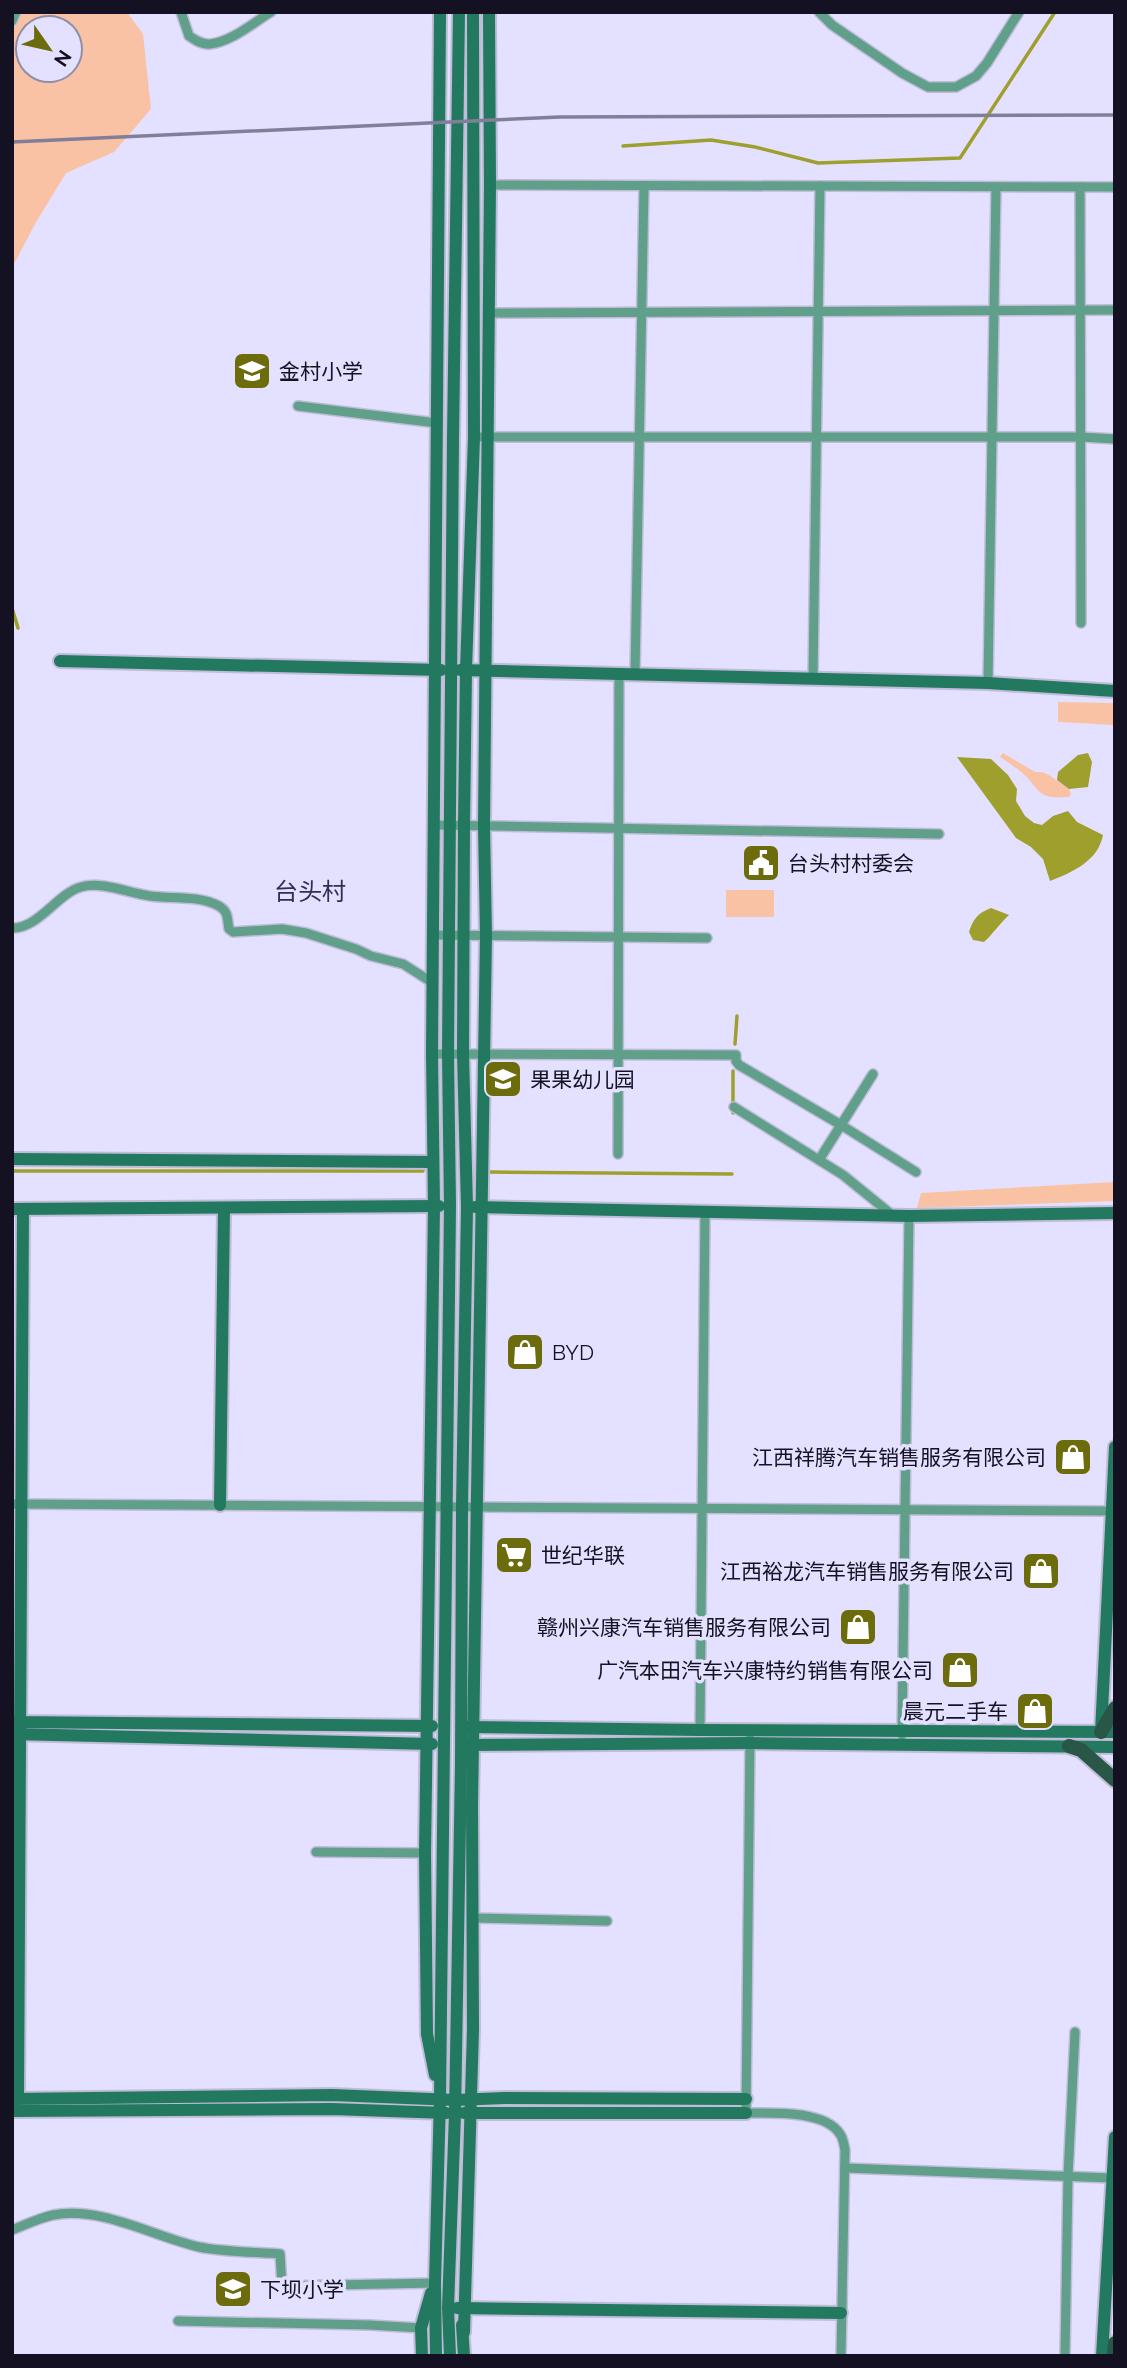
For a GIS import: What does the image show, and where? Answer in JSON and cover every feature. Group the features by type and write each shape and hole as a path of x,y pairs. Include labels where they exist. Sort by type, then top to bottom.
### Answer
{"main road":[{"path":"1108,1731 1115,1708"},
{"path":"1069,1746 1081,1750 1115,1780"},
{"path":"1114,2356 1115,2343"}],"street":[{"path":"12,21 16,12"},
{"path":"181,12 189,36 200,43 209,44 228,38 271,12"},
{"path":"440,12 432,1054 434,1206 425,1853 427,2034 440,2099"},
{"path":"450,2356 471,2113 473,2029 462,1507 467,1207 463,1054 465,936 452,670 459,12"},
{"path":"436,2356 450,1206 448,1054 450,935 466,670 474,437 473,12"},
{"path":"467,1727 477,1507 486,936 484,825 489,12"},
{"path":"819,12 832,25 902,73 928,87 956,87 976,76 988,64 1019,12"},
{"path":"490,185 1115,187"},
{"path":"635,674 644,186"},
{"path":"813,679 820,186"},
{"path":"988,683 996,187"},
{"path":"1080,187 1081,623"},
{"path":"489,313 1115,310"},
{"path":"298,406 437,423"},
{"path":"474,437 1115,439"},
{"path":"60,661 988,683 1115,691"},
{"path":"618,1154 619,674"},
{"path":"434,825 939,834"},
{"path":"12,928 18,928 42,915 75,890 93,885 153,897 206,902 224,909 228,914 229,929 233,932 282,929 306,933 371,956 404,964 433,983"},
{"path":"433,935 708,938"},
{"path":"432,1054 736,1055 739,1065 916,1172"},
{"path":"819,1160 873,1074"},
{"path":"734,1107 843,1175 891,1214"},
{"path":"12,1160 433,1162"},
{"path":"14,2103 18,1209 450,1206 909,1216 1115,1213"},
{"path":"220,1505 224,1208"},
{"path":"699,1730 705,1211"},
{"path":"901,1737 909,1216"},
{"path":"16,1728 467,1745 750,1736 901,1737 1108,1731 1115,1447"},
{"path":"17,1504 1112,1511"},
{"path":"16,1728 443,1726 699,1730 750,1736"},
{"path":"746,2106 750,1736"},
{"path":"901,1737 1115,1747"},
{"path":"464,2356 464,2332 449,2283 467,1745"},
{"path":"316,1852 425,1853"},
{"path":"472,1918 607,1921"},
{"path":"1065,2356 1068,2176 1075,2032"},
{"path":"14,2103 332,2095 746,2106 824,2120 841,2135 845,2150 841,2356"},
{"path":"14,2103 455,2114 746,2106"},
{"path":"1102,2356 1115,2137"},
{"path":"845,2168 1112,2178"},
{"path":"12,2230 53,2215 93,2216 199,2246 280,2254 282,2286 435,2283"},
{"path":"422,2356 421,2328 435,2283"},
{"path":"456,2308 841,2313"},
{"path":"177,2321 421,2328"}],"shaded area":[{"path":"12,12 127,12 143,34 151,109 114,152 66,173 12,268"},
{"path":"1058,702 1115,703 1115,725 1058,722"},
{"path":"1003,753 1035,772 1049,775 1069,789 1071,794 1069,797 1050,797 1039,792 1027,777 1000,757"},
{"path":"1088,753 1092,762 1088,787 1069,789 1057,780 1058,772 1078,755"},
{"path":"957,757 991,759 1008,775 1017,789 1016,801 1025,816 1034,823 1042,825 1053,816 1068,811 1077,822 1103,835 1096,852 1076,869 1050,881 1043,859 1031,847 1016,838"},
{"path":"726,890 774,890 774,917 726,917"},
{"path":"991,908 1009,915 984,942 973,940 969,932 972,923 979,914"},
{"path":"1115,1182 1115,1201 917,1208 921,1193"}],"waterway":[{"path":"623,146 711,140 755,147 818,163 960,158 1055,12"},
{"path":"12,608 18,628"},
{"path":"735,1044 737,1016"},
{"path":"733,1071 733,1113"},
{"path":"12,1171 423,1171"},
{"path":"490,1172 732,1174"}],"railway":[{"path":"12,142 560,117 1115,115"}],"place":[{"name":"金村小学","path":"252,371"},
{"name":"台头村村委会","path":"761,863"},
{"name":"果果幼儿园","path":"503,1079"},
{"name":"BYD","path":"525,1352"},
{"name":"江西祥腾汽车销售服务有限公司","path":"1073,1457"},
{"name":"世纪华联","path":"514,1555"},
{"name":"江西裕龙汽车销售服务有限公司","path":"1041,1571"},
{"name":"赣州兴康汽车销售服务有限公司","path":"858,1627"},
{"name":"广汽本田汽车兴康特约销售有限公司","path":"960,1670"},
{"name":"晨元二手车","path":"1035,1711"},
{"name":"下坝小学","path":"233,2289"}],"district":[{"name":"台头村","path":"310,891"}]}
